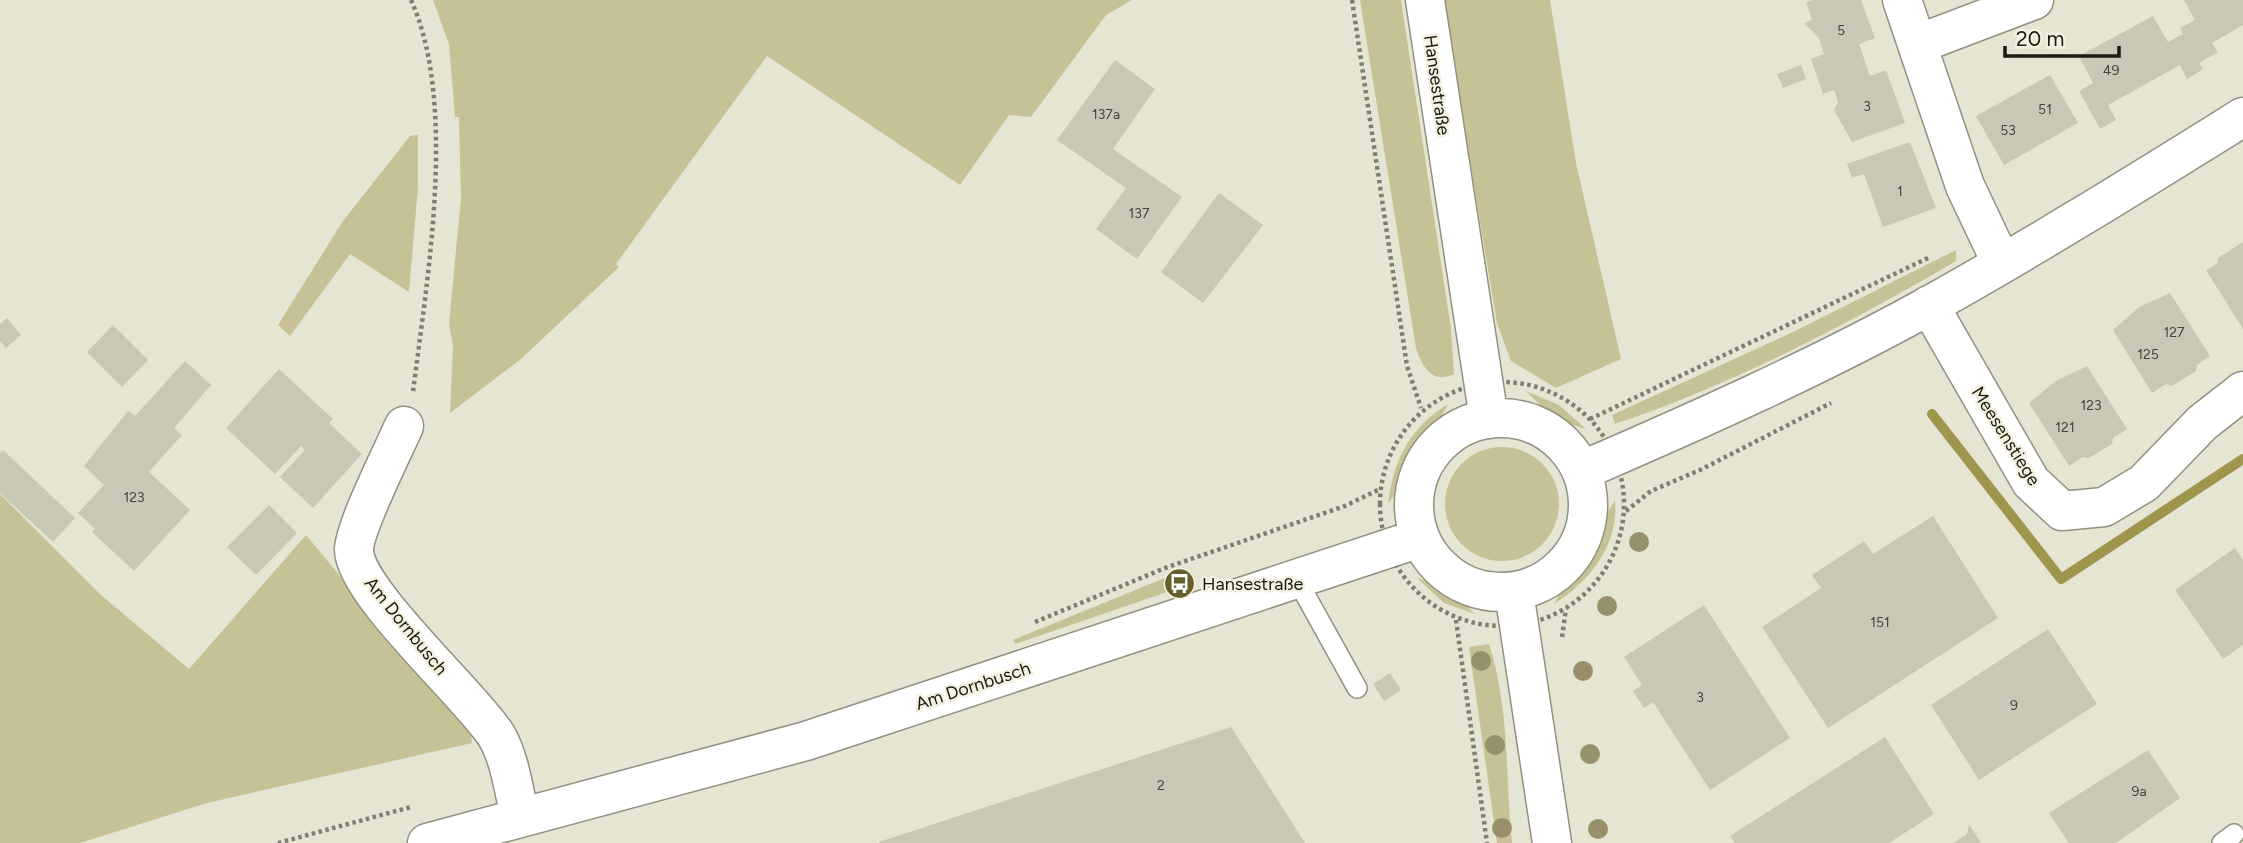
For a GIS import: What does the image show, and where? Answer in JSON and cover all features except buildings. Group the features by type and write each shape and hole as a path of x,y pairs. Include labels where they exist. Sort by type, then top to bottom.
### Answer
{"street":[{"name":"Hansestraße","path":"1425,0 1489,419"},
{"path":"1902,0 1965,186 1993,246"},
{"path":"1918,44 2034,0"},
{"path":"1581,471 1754,392 1929,305 1993,246 2243,117"},
{"name":"Meesenstiege","path":"1929,305 2031,482 2062,511 2104,507 2144,484 2202,423 2243,391"},
{"path":"1489,419 1515,419 1537,426 1558,439 1581,471 1588,499 1586,526 1576,551 1559,571 1538,584 1514,592 1492,592 1470,587 1450,576 1433,560 1420,538 1415,519 1414,495 1420,472 1432,452 1448,436 1468,424 1489,419"},
{"name":"Am Dornbusch","path":"404,426 359,530 354,550 359,569 377,596 498,738 520,817"},
{"name":"Am Dornbusch","path":"427,843 806,741 1420,538"},
{"path":"1514,592 1552,843"}],"lane":[{"path":"1297,580 1357,688"}],"path":[{"path":"404,426 413,393 432,215 437,118 425,30 411,0"},
{"path":"1025,626 1165,568 1305,521 1380,489 1395,448 1421,408 1407,366 1352,0"},
{"path":"1590,419 1993,246"},
{"path":"1456,620 1487,843"},
{"path":"278,843 420,804"}],"shaded area":[{"path":"433,0 1132,0 1106,15 1031,117 1009,115 960,185 767,56 616,264 619,267 521,359 450,413 453,346 449,324 461,198 459,117 455,117 449,44"},
{"path":"1360,0 1401,0 1451,329 1454,374 1446,377 1429,372 1416,348"},
{"path":"1443,0 1550,0 1576,163 1621,359 1556,388 1511,361 1497,323"},
{"path":"418,135 418,187 409,292 350,254 290,336 278,325 343,221 410,136"},
{"path":"1956,250 1956,261 1832,330 1703,391 1615,424 1612,415 1793,332"},
{"path":"1526,391 1559,405 1586,429 1554,419"},
{"path":"1448,404 1417,450 1388,504 1394,473 1406,446 1423,423"},
{"path":"1502,447 1524,452 1542,464 1554,482 1559,504 1554,526 1542,544 1524,556 1502,561 1480,556 1462,544 1450,526 1445,504 1450,482 1462,464 1480,452"},
{"path":"0,494 101,595 189,669 306,535 471,734 472,743 207,803 80,843 0,843"},
{"path":"1615,501 1612,533 1599,561 1579,585 1554,604 1587,557"},
{"path":"1416,577 1453,593 1475,614 1444,603"},
{"path":"1165,578 1170,591 1015,644 1013,640"},
{"path":"1489,644 1504,718 1512,843 1497,843 1469,647"}],"waterway":[{"path":"1932,414 2061,579 2243,459"}],"place":[{"name":"Hansestraße","path":"1179,584"}]}
